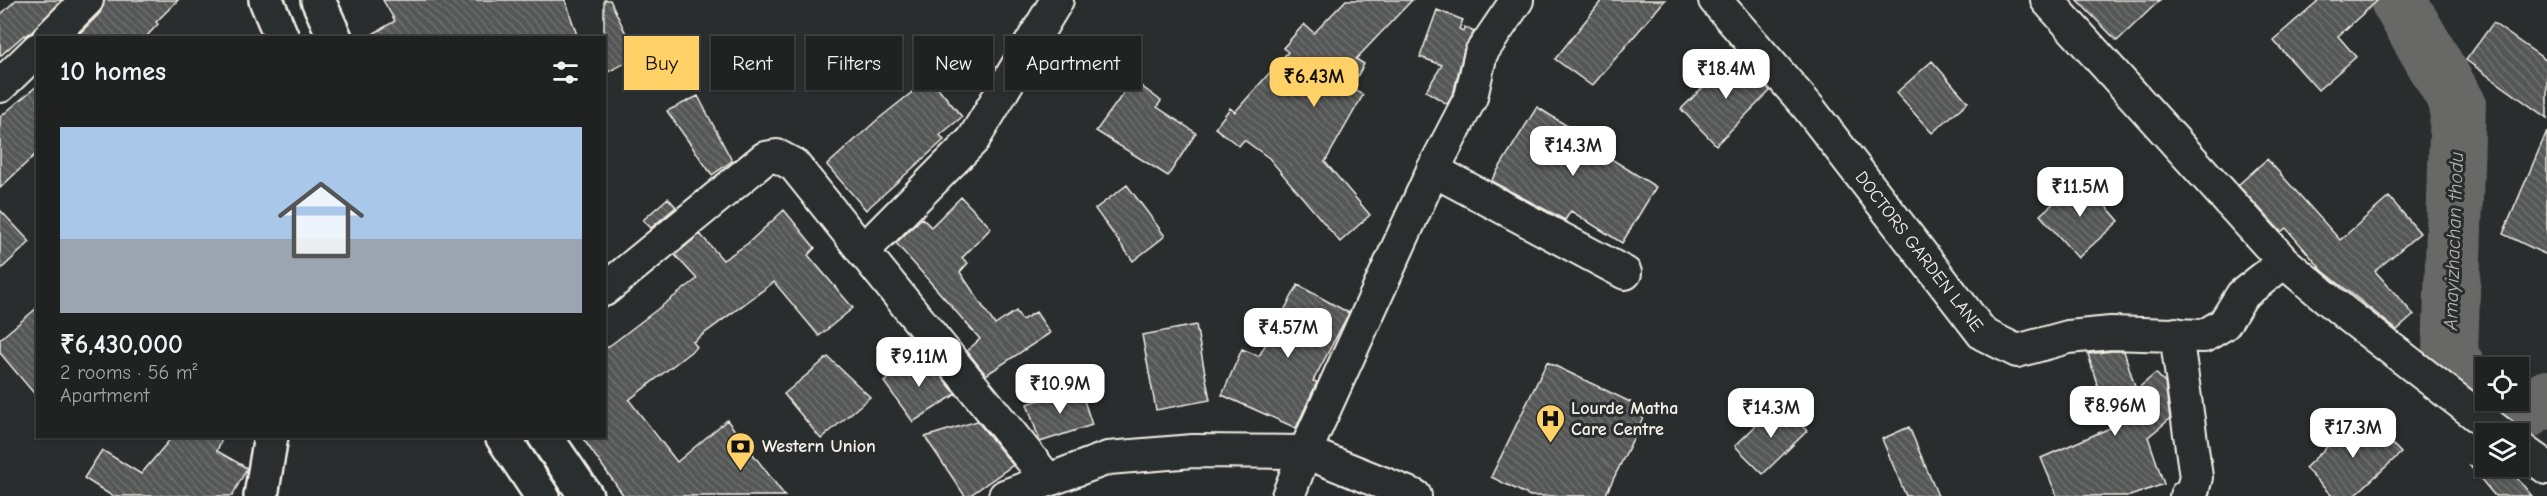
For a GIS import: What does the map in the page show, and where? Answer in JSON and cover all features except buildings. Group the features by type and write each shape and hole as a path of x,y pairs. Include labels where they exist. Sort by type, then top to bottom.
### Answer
{"main road":[{"path":"266,0 281,36"},
{"path":"318,0 334,36"},
{"path":"261,496 271,438"},
{"path":"503,438 542,496"},
{"path":"545,438 586,496"}],"street":[{"path":"51,36 87,0"},
{"path":"863,250 973,140 1057,0"},
{"path":"1288,496 1305,452 1433,170 1471,97 1481,53 1517,0"},
{"name":"DOCTORS GARDEN LANE","path":"1715,0 1809,107 1983,334 2017,351 2068,337 2111,333 2204,336 2224,324 2242,295 2284,262"},
{"path":"2047,0 2284,262 2345,313 2487,423"},
{"path":"0,86 36,51"},
{"path":"606,288 765,158 777,156 794,165 1048,480"},
{"path":"1433,170 1625,273"},
{"path":"2176,334 2196,477 2192,492 2186,496"},
{"path":"1005,496 1108,458 1193,451 1305,452 1415,496"},
{"path":"2529,455 2547,468"}],"waterway":[{"name":"Amayizhachan thodu","path":"2398,0 2458,104 2450,356 2500,427 2547,398"}],"place":[{"name":"Lourde Matha Care Centre","path":"1550,444"},
{"name":"Western Union","path":"741,472"}]}
